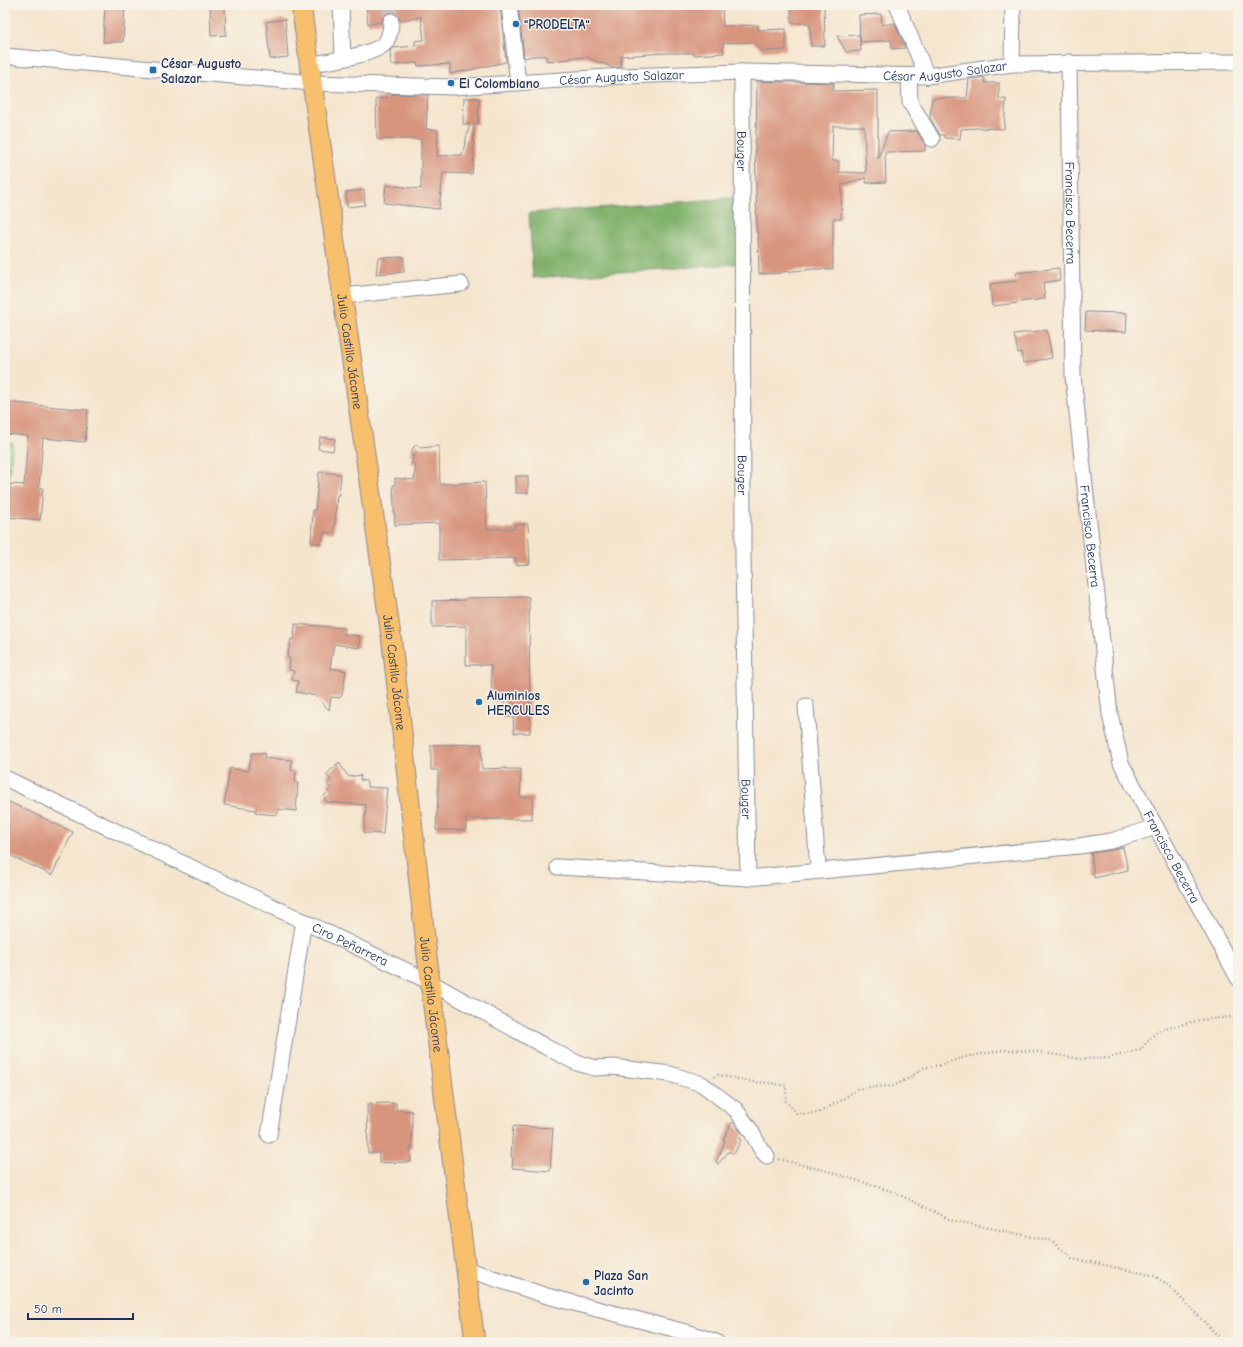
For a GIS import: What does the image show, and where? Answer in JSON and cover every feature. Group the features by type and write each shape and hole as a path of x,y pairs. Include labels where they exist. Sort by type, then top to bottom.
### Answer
{"main road":[{"name":"Julio Castillo Jácome","path":"301,5 392,643 430,982 475,1342"}],"street":[{"path":"340,5 344,58"},
{"path":"508,5 518,84"},
{"path":"897,5 927,76"},
{"path":"1012,64 1013,5"},
{"path":"309,64 368,53 385,42 391,32 391,21"},
{"name":"César Augusto Salazar","path":"5,56 313,83 453,87 518,84 623,76 742,72 927,76 1012,64 1068,62 1238,62"},
{"name":"Francisco Becerra","path":"1068,62 1073,376 1109,706 1121,763 1238,978"},
{"name":"Bouger","path":"742,72 743,557 748,878"},
{"path":"909,76 910,102 932,139"},
{"path":"343,296 461,284"},
{"path":"806,706 819,871"},
{"name":"Ciro Peñarrera","path":"5,778 430,982 546,1047 578,1063 595,1068 613,1067 670,1074 702,1084"},
{"path":"558,867 748,878 1079,846 1111,841 1156,827"},
{"path":"269,1135 304,921"},
{"path":"702,1084 736,1110 751,1131 762,1151 767,1156"},
{"path":"466,1269 547,1296 693,1334 716,1342"}],"path":[{"path":"702,1084 718,1075 753,1082 786,1086 786,1101 797,1114 818,1113 840,1101 857,1089 893,1086 910,1078 922,1068 965,1057 1003,1050 1032,1051 1081,1059 1109,1058 1140,1050 1157,1031 1199,1020 1231,1017 1238,1019"},
{"path":"767,1156 827,1171 894,1192 951,1220 1052,1241 1072,1258 1155,1276 1169,1286 1224,1342"}],"green space":[{"path":"746,197 750,263 533,278 529,213"},
{"path":"5,443 13,444 9,476 5,475"},
{"path":"5,478 9,479 5,514"}],"building":[{"path":"105,5 125,5 123,42 103,42"},
{"path":"210,5 225,5 226,35 211,36"},
{"path":"366,5 500,5 506,62 450,74 450,64 418,66 417,63 391,65 390,50 393,48 415,46 415,41 424,40 421,17 400,20 396,14 391,12 386,13 382,22 368,24"},
{"path":"518,5 722,5 723,26 758,25 758,30 786,29 786,50 763,51 753,42 723,43 724,53 694,55 693,53 665,53 621,56 621,67 614,68 586,57 547,61 546,56 532,56 524,58"},
{"path":"791,5 824,5 825,46 811,46 810,24 791,23"},
{"path":"881,14 882,25 895,23 905,48 892,49 891,40 860,42 859,15"},
{"path":"285,19 288,57 270,59 266,22"},
{"path":"860,35 861,51 846,52 837,36"},
{"path":"984,77 985,83 999,83 999,99 1006,99 1004,129 961,129 960,139 945,138 944,135 940,135 930,118 932,98 967,98 969,79"},
{"path":"757,81 834,83 833,91 878,90 878,159 888,132 917,131 925,145 925,151 885,152 886,182 866,183 866,178 842,184 841,219 833,219 833,269 814,269 759,274 756,140","holes":["833,126 864,126 866,173 839,172 839,161 833,161 832,159"]},
{"path":"387,94 428,95 426,129 438,130 437,156 462,155 470,124 463,124 464,98 479,98 478,124 473,124 474,155 472,174 443,173 439,209 384,203 386,185 421,189 421,139 377,139 376,99 387,98"},
{"path":"364,190 365,205 347,207 346,192"},
{"path":"404,257 404,272 376,274 378,258"},
{"path":"1059,268 1060,280 1043,283 1045,299 992,306 990,284 1017,281 1016,273"},
{"path":"1086,312 1127,313 1126,332 1085,330"},
{"path":"1047,330 1052,358 1023,363 1021,352 1018,353 1014,334"},
{"path":"5,402 88,410 85,442 43,438 39,487 43,488 40,520 7,517 10,484 24,485 28,436 5,434"},
{"path":"320,437 335,439 333,451 318,449"},
{"path":"416,444 421,448 439,446 440,484 485,482 487,529 515,529 514,525 528,524 530,564 516,565 516,558 439,560 439,523 395,525 393,485 395,485 395,478 414,480 416,464 411,463 414,456 410,453"},
{"path":"319,472 341,474 339,495 337,495 334,533 324,532 321,544 311,542 313,510 315,510"},
{"path":"516,476 528,476 528,493 516,493"},
{"path":"529,597 530,733 514,733 513,717 505,717 504,701 492,701 491,665 466,665 466,626 432,627 432,601 466,600 466,598"},
{"path":"295,624 345,628 344,634 360,636 359,648 334,644 330,668 346,671 342,695 340,698 331,697 329,710 316,696 296,692 298,681 292,680 294,671 289,670 290,658 287,658 291,639 294,639"},
{"path":"481,744 482,769 521,769 520,797 533,797 532,819 466,819 466,830 436,830 438,770 431,770 431,745"},
{"path":"252,753 265,753 264,758 292,760 291,770 296,771 295,783 298,783 296,811 278,809 277,815 256,813 256,810 224,805 230,768 248,771"},
{"path":"339,762 349,777 361,775 360,780 366,781 368,787 387,788 383,834 364,833 366,805 326,802 324,796 331,789 327,784 331,780 326,775"},
{"path":"5,800 73,832 52,875 5,853"},
{"path":"1123,847 1128,870 1094,878 1091,853"},
{"path":"396,1103 396,1110 412,1111 412,1148 410,1148 411,1162 379,1163 379,1153 368,1153 367,1104"},
{"path":"732,1122 743,1135 739,1139 741,1140 734,1154 729,1151 718,1164 716,1162 725,1141 723,1140"},
{"path":"513,1126 553,1128 550,1171 512,1168 513,1157 511,1157"}],"tunnel":[{"path":"389,5 391,21"}],"place":[{"name":"\"PRODELTA\"","path":"516,24"},
{"name":"César Augusto Salazar","path":"153,70"},
{"name":"El Colombiano","path":"451,83"},
{"name":"Aluminios HERCULES","path":"479,702"},
{"name":"Plaza San Jacinto","path":"586,1282"}]}
